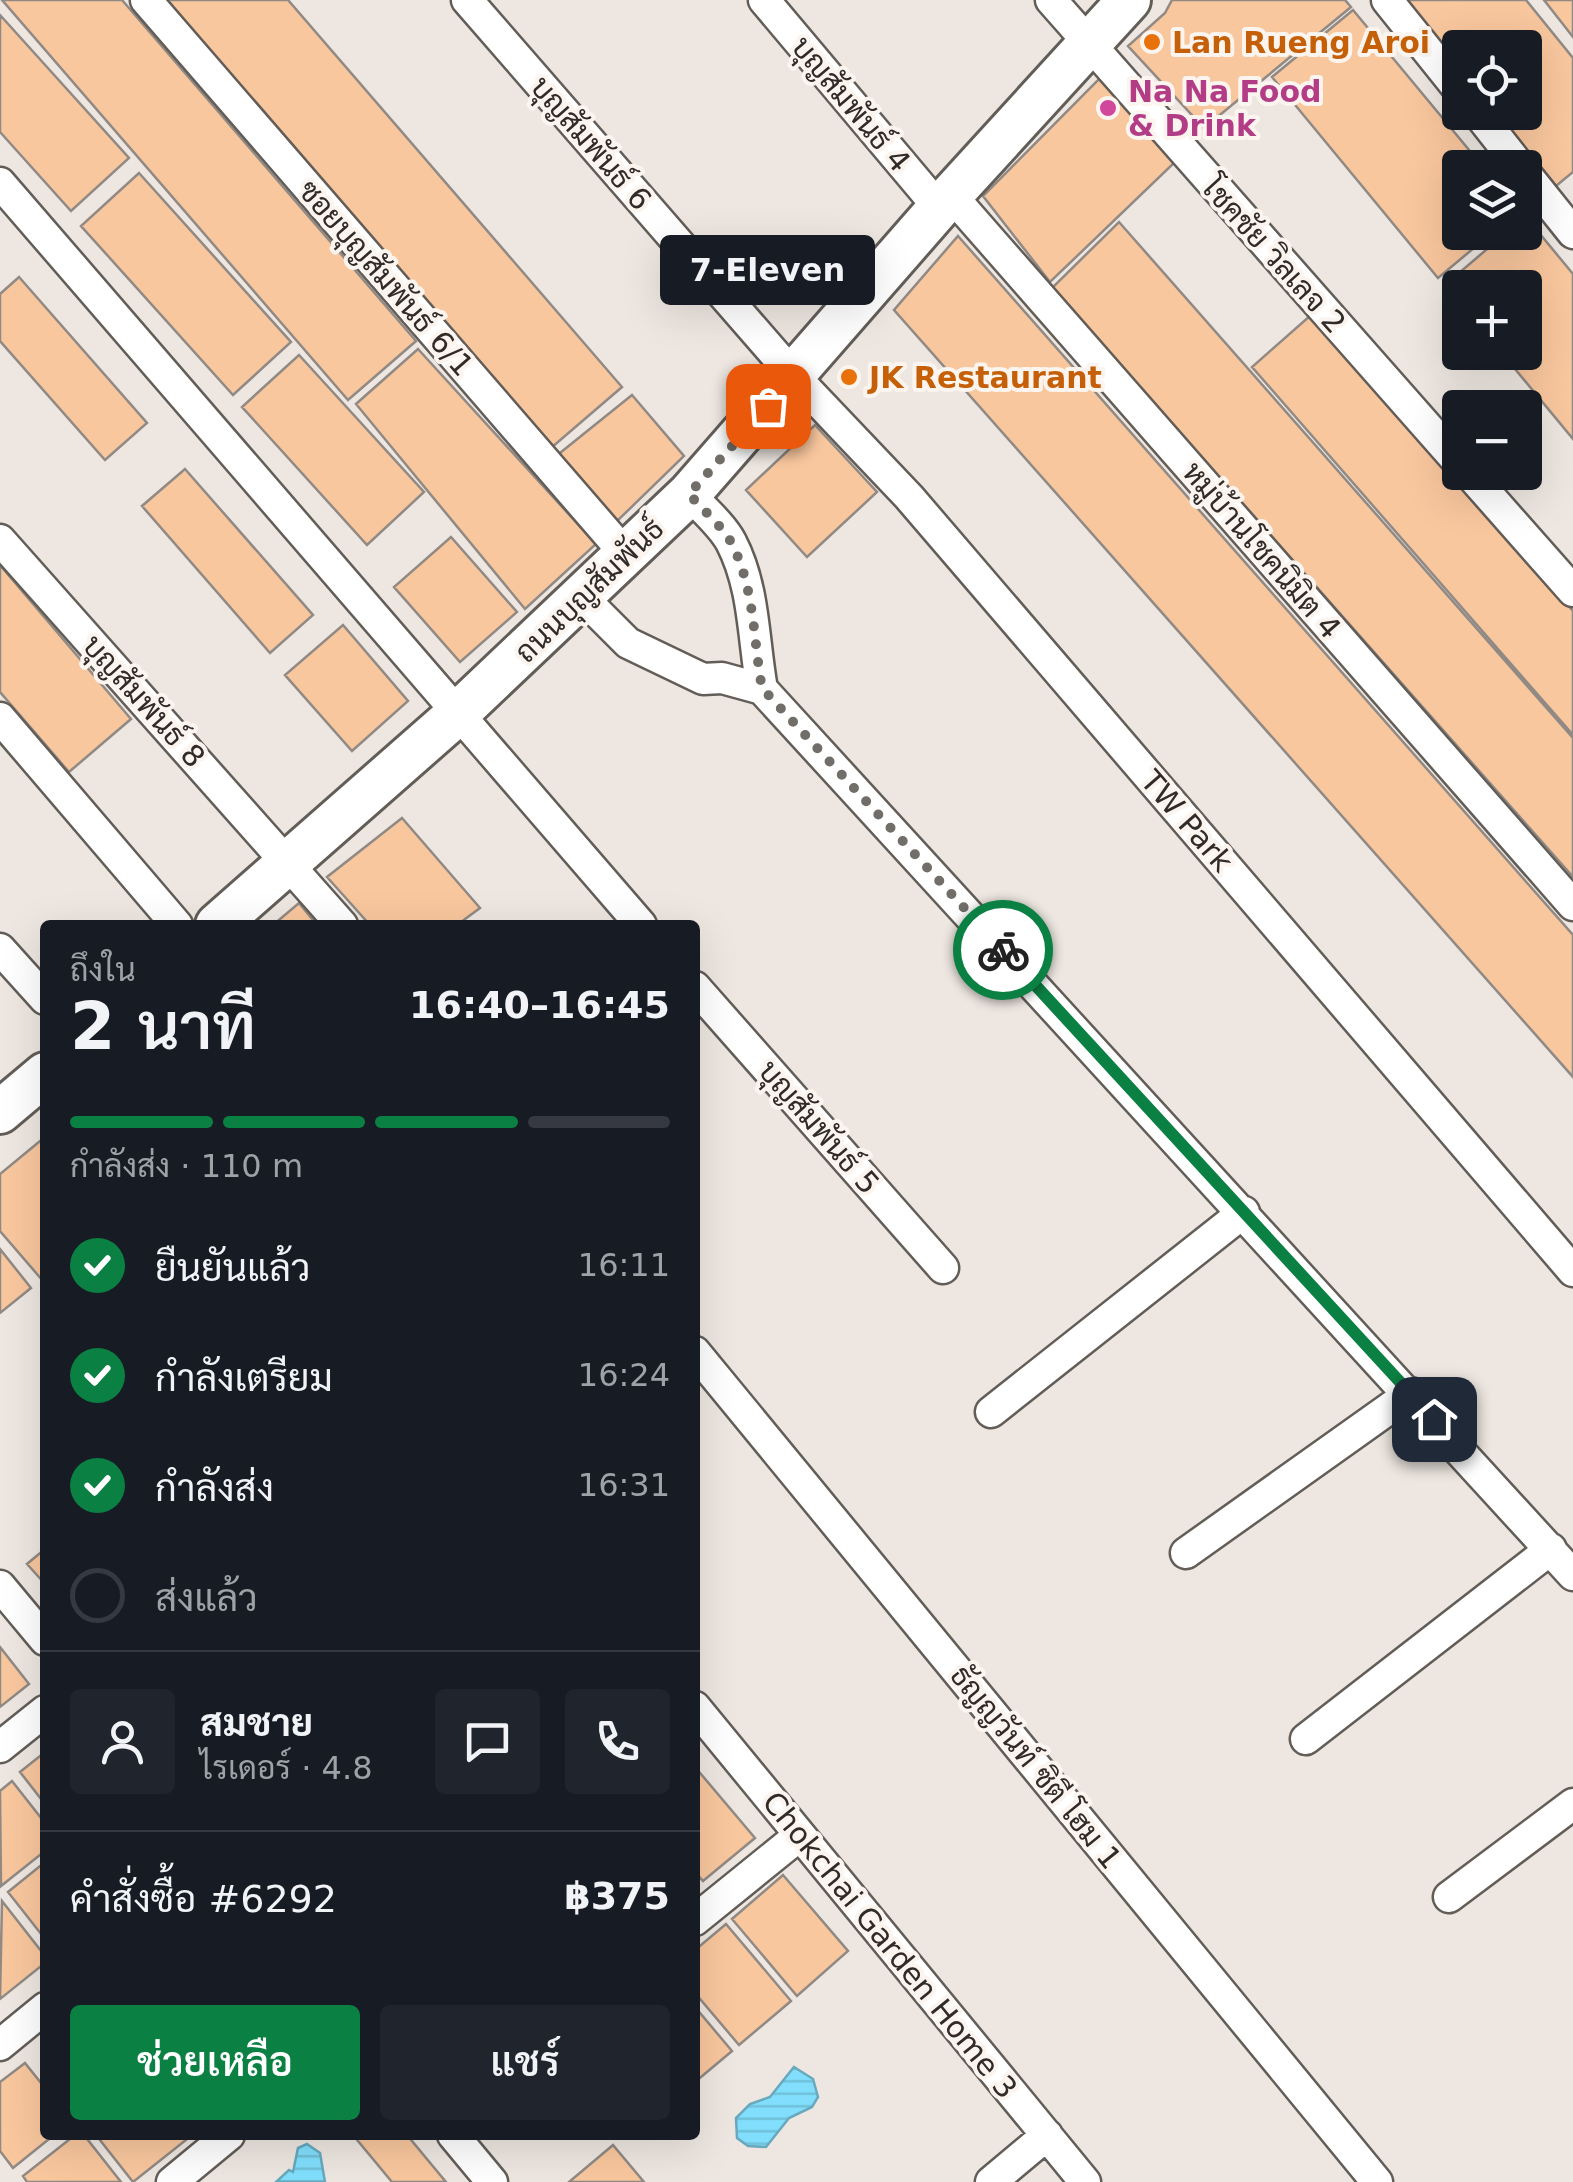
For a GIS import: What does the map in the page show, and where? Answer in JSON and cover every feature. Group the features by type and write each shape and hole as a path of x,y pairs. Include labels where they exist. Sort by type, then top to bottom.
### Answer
{"street":[{"name":"ซอยบุญสัมพันธ์ 6/1","path":"146,0 627,556"},
{"name":"บุญสัมพันธ์ 6","path":"467,0 794,376"},
{"name":"บุญสัมพันธ์ 4","path":"764,0 945,202"},
{"name":"โชคชัย วิลเลจ 2","path":"1050,0 1442,444"},
{"name":"ถนนบุญสัมพันธ์","path":"223,920 456,715 689,494 945,202 1129,0"},
{"path":"1387,0 1442,69"},
{"path":"1491,130 1507,150"},
{"path":"0,183 637,920"},
{"path":"1542,194 1573,233"},
{"name":"หมู่บ้านโชคนิมิต 4","path":"945,202 1573,905"},
{"name":"TW Park","path":"794,376 908,496 1573,1271"},
{"path":"1484,490 1573,591"},
{"path":"689,494 730,541 757,624 754,646 762,688 1411,1393 1573,1575"},
{"name":"บุญสัมพันธ์ 8","path":"0,540 288,862"},
{"path":"583,598 628,643 703,679 722,678 762,688"},
{"path":"0,718 173,920"},
{"path":"288,862 338,920"},
{"path":"0,949 40,993"},
{"name":"บุญสัมพันธ์ 5","path":"700,993 943,1268"},
{"path":"0,1112 40,1078"},
{"path":"991,1412 1244,1212"},
{"name":"ธัญญวันท์ ซิตี โฮม 1","path":"700,1358 1377,2182"},
{"path":"1186,1554 1411,1393"},
{"path":"1306,1740 1550,1549"},
{"path":"0,1586 40,1634"},
{"name":"Chokchai Garden Home 3","path":"700,1713 1086,2182"},
{"path":"0,1747 40,1714"},
{"path":"1449,1897 1573,1804"},
{"path":"700,1916 800,1835"},
{"path":"0,2044 40,2012"},
{"path":"991,2182 1046,2135"},
{"path":"172,2182 223,2140"},
{"path":"458,2140 492,2182"}],"water":[{"path":"794,2067 813,2079 818,2097 812,2107 789,2118 766,2147 748,2146 737,2138 736,2118 750,2104 770,2097"},
{"path":"307,2144 320,2153 325,2182 276,2182 289,2170 293,2172 298,2148"}],"building":[{"path":"2,0 122,0 416,341 348,400"},
{"path":"166,0 288,0 622,387 551,448"},
{"path":"1172,0 1345,0 1351,7 1204,128 1128,46 1165,13"},
{"path":"1404,0 1526,0 1573,58 1573,172 1556,186 1542,169 1542,150 1527,150 1511,130 1542,130 1542,30 1442,30 1442,47"},
{"path":"1544,0 1573,0 1573,37"},
{"path":"1353,10 1442,117 1442,130 1452,130 1469,150 1442,150 1442,250 1471,250 1448,270 1442,270 1438,278 1272,77"},
{"path":"0,15 129,158 71,211 0,132"},
{"path":"1099,79 1174,163 1050,282 983,196"},
{"path":"139,173 291,342 233,395 81,226"},
{"path":"1119,222 1573,738 1573,877 1052,288"},
{"path":"958,236 1573,935 1573,1077 894,310"},
{"path":"1542,236 1573,274 1573,439 1542,402 1542,390 1532,390 1516,370 1542,370 1542,270 1463,270 1486,250 1542,250"},
{"path":"19,277 147,423 105,460 0,341 0,294"},
{"path":"1311,315 1442,463 1442,490 1466,490 1573,611 1573,735 1252,367"},
{"path":"418,349 596,544 525,609 356,404"},
{"path":"299,355 424,492 367,545 242,407"},
{"path":"632,395 684,456 613,525 555,457"},
{"path":"815,425 877,492 807,557 746,490"},
{"path":"185,469 313,615 270,653 142,506"},
{"path":"451,537 517,612 460,662 394,587"},
{"path":"0,565 131,719 69,772 0,692"},
{"path":"343,625 408,701 352,751 285,675"},
{"path":"402,818 480,908 464,920 366,920 327,877"},
{"path":"299,903 313,920 279,920"},
{"path":"40,1141 40,1278 0,1231 0,1174"},
{"path":"0,1249 31,1288 0,1313"},
{"path":"40,1553 40,1578 27,1564"},
{"path":"0,1647 29,1684 0,1707"},
{"path":"40,1756 40,1798 20,1772"},
{"path":"700,1773 755,1838 703,1881 700,1878"},
{"path":"12,1781 40,1817 40,1855 1,1886 0,1791"},
{"path":"40,1866 40,1933 8,1892"},
{"path":"783,1875 848,1951 797,1996 732,1919"},
{"path":"2,1901 40,1950 40,1967 0,1999"},
{"path":"726,1924 791,2001 739,2045 700,1999 700,1946"},
{"path":"700,2013 732,2051 700,2078"},
{"path":"25,2063 40,2082 40,2140 48,2140 13,2168 0,2151 0,2082"},
{"path":"69,2140 88,2140 121,2182 27,2182 23,2176"},
{"path":"100,2140 186,2140 133,2182"},
{"path":"357,2140 411,2140 446,2182 392,2182"},
{"path":"613,2145 644,2182 569,2182"}],"way so far":[{"path":"768,406 689,494 730,541 757,624 754,646 762,688 1003,950"}],"place":[{"name":"Lan Rueng Aroi","path":"1152,42"},
{"name":"Na Na Food & Drink","path":"1108,108"},
{"name":"JK Restaurant","path":"849,377"},
{"name":"7-Eleven","path":"768,406"}],"route":[{"path":"1003,950 1434,1419"}]}
